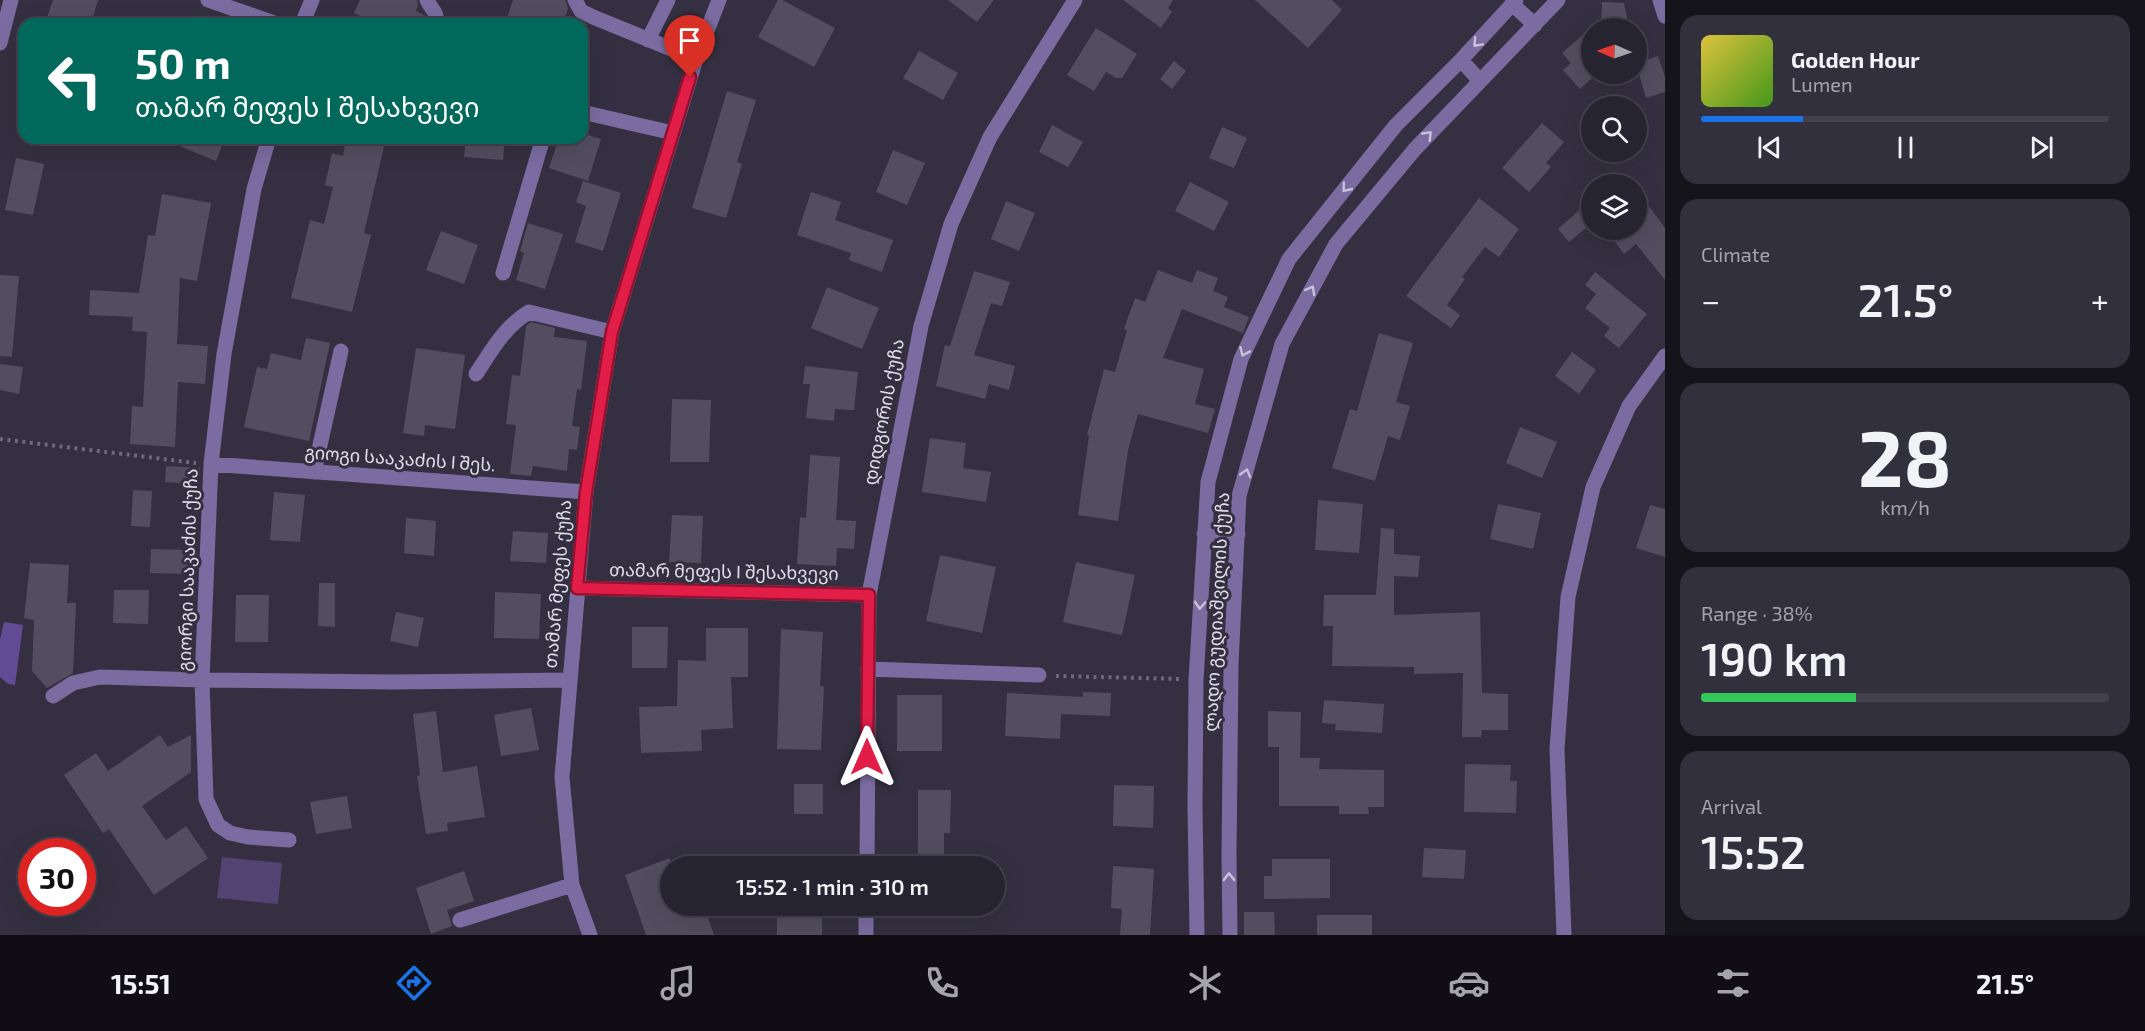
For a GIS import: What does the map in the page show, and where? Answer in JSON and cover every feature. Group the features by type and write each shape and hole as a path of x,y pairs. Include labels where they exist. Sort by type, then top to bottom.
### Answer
{"street":[{"path":"0,43 11,0"},
{"path":"207,0 260,18"},
{"path":"304,18 312,0"},
{"path":"427,0 436,12 437,18"},
{"path":"575,0 581,11 696,59"},
{"path":"648,40 668,0"},
{"name":"თამარ მეფეს ქუჩა","path":"591,935 572,885 562,777 586,492 612,332 696,59 719,0"},
{"name":"დიდგორის ქუჩა","path":"867,856 869,595 921,326 951,224 990,137 1075,0"},
{"name":"ლადო გუდიაშვილის ქუჩა","path":"1230,935 1231,665 1239,496 1282,344 1336,244 1415,149 1558,0"},
{"path":"1660,0 1665,16"},
{"path":"1514,2 1535,25"},
{"name":"ლადო გუდიაშვილის ქუჩა","path":"1197,935 1195,807 1197,680 1204,534 1208,482 1240,359 1289,259 1396,125 1461,60 1514,2"},
{"path":"1461,60 1480,81"},
{"path":"588,113 673,133"},
{"name":"გიორგი სააკაძის ქუჩა","path":"267,144 254,189 228,330 211,464 202,680 392,682 569,680"},
{"path":"503,273 541,144"},
{"path":"476,374 502,334 514,321 529,312 612,332"},
{"path":"314,472 341,351"},
{"path":"1564,935 1557,749 1568,597 1593,487 1629,406 1665,356"},
{"name":"გიოგი სააკაძის I შეს.","path":"211,464 586,492"},
{"path":"1204,534 1238,534"},
{"name":"თამარ მეფეს I შესახვევი","path":"577,588 869,595"},
{"path":"868,669 1039,675"},
{"path":"53,696 73,683 100,677 202,680 206,798 218,825 230,833 248,837 289,840"},
{"path":"460,921 572,885"},
{"path":"866,916 866,935"}],"path":[{"path":"0,439 211,464"},
{"path":"1039,675 1197,680"}],"shaded area":[{"path":"4,622 23,625 15,685 8,684 0,677 0,640"},
{"path":"222,857 282,863 278,904 217,898"}],"building":[{"path":"53,0 98,0 93,18 47,18"},
{"path":"360,0 417,0 416,11 426,16 426,18 365,18 354,13"},
{"path":"513,0 565,0 568,8 565,18 507,18"},
{"path":"778,0 835,28 814,67 758,37"},
{"path":"948,0 994,0 977,22"},
{"path":"1123,0 1173,0 1168,8 1172,12 1161,28"},
{"path":"1255,0 1332,0 1342,10 1308,48"},
{"path":"1602,2 1624,3 1627,18 1601,18"},
{"path":"1096,28 1137,54 1122,78 1116,78 1106,72 1094,91 1067,75"},
{"path":"1581,37 1581,84 1585,84 1580,89 1563,70 1571,63 1562,53"},
{"path":"919,51 958,73 943,100 903,78"},
{"path":"1658,56 1665,77 1665,92 1647,98 1642,84 1647,84 1647,60"},
{"path":"1174,61 1186,71 1172,89 1160,79"},
{"path":"727,91 756,100 737,162 742,164 726,218 692,208"},
{"path":"1542,123 1564,142 1546,163 1551,167 1529,192 1502,168"},
{"path":"1052,125 1083,142 1068,167 1039,152"},
{"path":"1222,127 1247,138 1234,168 1209,158"},
{"path":"588,135 601,139 588,181 549,168 557,144 588,144"},
{"path":"175,144 223,144 216,161"},
{"path":"345,144 385,144 364,233 371,235 352,312 291,298 310,220 324,224 333,187 325,185 332,153 343,156"},
{"path":"465,144 504,144 503,160 464,157"},
{"path":"893,150 925,163 907,205 876,192"},
{"path":"16,158 44,164 33,215 5,210"},
{"path":"583,181 621,193 603,251 575,242 586,206 576,202"},
{"path":"1190,182 1229,202 1214,231 1175,211"},
{"path":"811,192 841,202 835,220 893,240 882,272 849,260 851,253 797,235"},
{"path":"162,194 211,203 197,281 180,278 177,344 208,346 205,384 178,382 175,447 130,444 132,406 143,407 147,332 132,331 133,317 89,315 90,290 139,293 148,235 155,236"},
{"path":"1479,198 1519,229 1499,257 1485,247 1462,277 1465,279 1447,305 1460,315 1451,328 1406,296"},
{"path":"1006,201 1035,213 1019,251 991,239"},
{"path":"1647,204 1665,228 1665,280 1636,244 1624,254 1614,240 1647,240"},
{"path":"1581,209 1581,232 1569,242 1558,229"},
{"path":"528,223 563,234 545,289 516,280 524,253 520,251"},
{"path":"441,231 478,245 464,284 426,270"},
{"path":"1158,270 1192,283 1197,270 1218,278 1213,291 1228,297 1224,307 1249,317 1243,333 1182,309 1163,358 1204,369 1195,404 1215,409 1208,433 1138,414 1128,450 1118,521 1078,515 1089,436 1087,435 1104,369 1115,372 1127,330 1124,329 1135,298 1145,302"},
{"path":"974,271 1010,282 1002,306 991,303 974,355 1015,366 1009,390 989,384 985,399 936,386 945,345 950,346"},
{"path":"1595,272 1647,314 1619,348 1604,336 1610,328 1585,308 1596,294 1585,285"},
{"path":"0,275 19,276 12,357 0,356"},
{"path":"827,287 879,308 862,349 811,328"},
{"path":"531,322 555,328 554,337 587,341 581,390 577,389 572,426 580,427 577,450 569,449 567,471 533,466 531,476 510,474 516,425 506,424 512,375 520,376 526,326"},
{"path":"1379,333 1413,343 1396,402 1410,406 1400,440 1388,436 1375,481 1332,468 1350,409 1357,411"},
{"path":"306,338 330,343 309,441 244,427 257,367 267,369 271,353 301,360"},
{"path":"416,348 465,355 455,429 425,425 424,436 403,433"},
{"path":"1572,352 1596,370 1579,394 1555,376"},
{"path":"0,364 23,367 19,394 0,390"},
{"path":"805,366 858,372 854,410 835,409 834,421 806,418 810,384 803,384"},
{"path":"672,399 711,400 709,462 670,462"},
{"path":"1520,427 1557,442 1542,478 1506,463"},
{"path":"930,438 966,443 963,468 991,472 986,502 922,492"},
{"path":"810,455 840,457 836,520 856,521 854,549 837,548 836,566 797,564 800,517 806,518"},
{"path":"166,466 200,468 198,484 165,482"},
{"path":"133,490 152,491 150,527 131,526"},
{"path":"274,492 305,495 300,542 270,540"},
{"path":"1318,500 1363,504 1359,553 1315,550"},
{"path":"1498,504 1541,513 1533,549 1490,539"},
{"path":"1650,505 1665,509 1665,557 1636,548"},
{"path":"672,515 703,516 701,563 669,562"},
{"path":"406,518 436,521 434,556 404,553"},
{"path":"1381,528 1394,529 1394,554 1420,556 1418,577 1394,576 1394,615 1480,612 1482,693 1508,694 1508,730 1482,730 1481,737 1462,737 1463,673 1414,674 1414,667 1332,666 1333,626 1323,626 1324,595 1376,595"},
{"path":"513,531 548,533 546,563 510,561"},
{"path":"151,549 189,550 188,574 150,573"},
{"path":"940,555 996,567 982,633 926,621"},
{"path":"1076,562 1135,575 1122,635 1063,622"},
{"path":"30,563 69,565 67,603 76,603 73,673 47,688 32,671 34,620 24,618"},
{"path":"319,583 335,583 335,627 318,626"},
{"path":"114,590 149,590 148,624 113,623"},
{"path":"495,592 541,594 539,639 494,638"},
{"path":"236,595 269,595 268,642 235,642"},
{"path":"396,612 424,618 418,647 390,641"},
{"path":"632,627 668,627 667,668 632,668"},
{"path":"706,628 748,628 748,677 731,677 733,728 701,730 702,751 641,753 639,707 677,706 678,660 706,661"},
{"path":"781,629 823,632 820,686 824,687 821,750 777,749"},
{"path":"1083,692 1111,693 1110,716 1061,714 1060,739 1005,736 1007,693 1083,697"},
{"path":"897,695 942,695 942,751 897,751"},
{"path":"1324,700 1384,704 1382,733 1335,730 1336,724 1322,723"},
{"path":"531,708 539,750 501,756 494,715"},
{"path":"436,711 443,772 477,766 485,817 447,823 448,831 426,834 417,776 420,775 413,714"},
{"path":"1268,711 1301,712 1300,758 1320,758 1319,769 1384,770 1384,807 1368,807 1369,814 1339,814 1339,806 1279,806 1279,747 1268,747"},
{"path":"160,735 168,747 191,735 191,772 142,806 166,840 186,826 208,858 154,895 109,829 103,833 64,775 96,753 108,771"},
{"path":"1465,764 1511,765 1510,781 1517,781 1516,813 1464,812"},
{"path":"794,784 823,784 823,814 794,814"},
{"path":"1114,785 1154,786 1153,828 1113,826"},
{"path":"918,790 951,790 950,833 944,833 944,856 918,856"},
{"path":"347,796 352,828 316,834 310,802"},
{"path":"1424,848 1466,850 1464,879 1422,877"},
{"path":"1272,859 1330,859 1330,898 1264,899 1264,876 1272,876"},
{"path":"660,862 660,916 707,916 714,935 646,935 625,875"},
{"path":"1113,866 1154,869 1150,935 1120,935 1122,909 1111,908"},
{"path":"464,871 474,901 447,910 452,926 431,934 416,888"},
{"path":"1244,912 1274,912 1275,935 1244,935"},
{"path":"1317,915 1372,915 1372,935 1317,935"},
{"path":"777,916 822,916 822,935 777,935"}],"route":[{"path":"690,77 612,332 586,492 577,588 869,595 867,757"}]}
